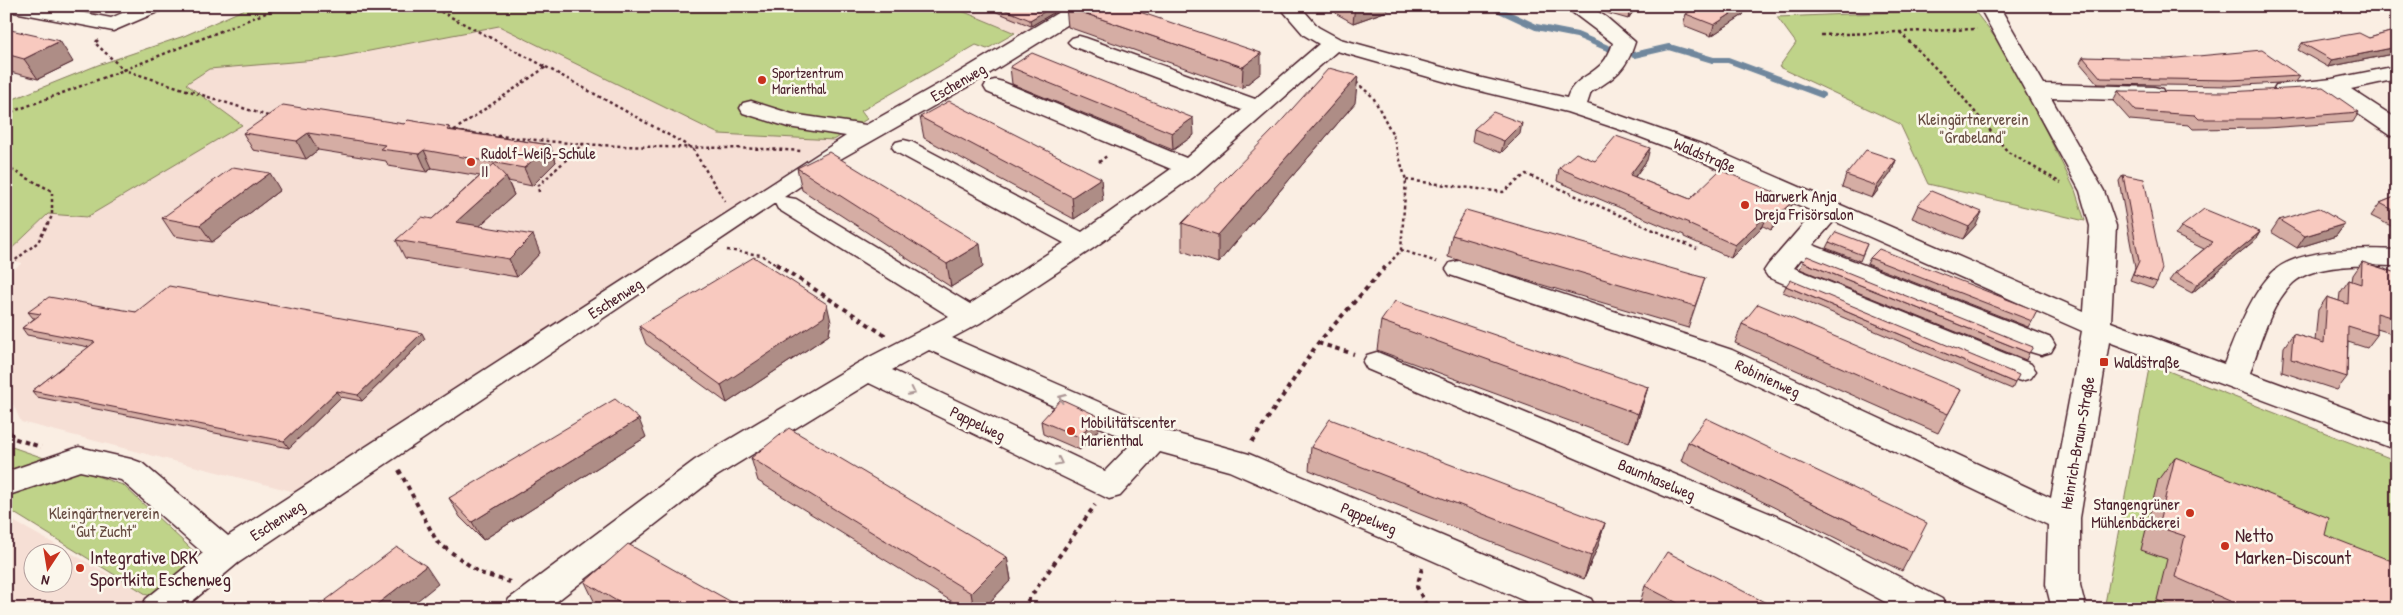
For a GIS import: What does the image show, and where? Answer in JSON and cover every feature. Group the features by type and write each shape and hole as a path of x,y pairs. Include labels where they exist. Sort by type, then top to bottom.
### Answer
{"street":[{"path":"21,7 113,25 155,6"},
{"name":"Eschenweg","path":"158,609 226,554 834,153 1084,6"},
{"name":"Waldstraße","path":"1289,6 1311,31 1333,43 1472,82 1575,107 1693,149 1829,211 2097,327 2397,439"},
{"path":"1574,6 1599,20 1624,42 1619,59 1605,75 1582,89 1575,107"},
{"name":"Heinrich-Braun-Straße","path":"1996,17 2092,191 2104,226 2097,327 2064,518 2063,585 2069,609"},
{"path":"1079,42 1258,108"},
{"path":"531,600 706,468 868,370 970,317 1083,244 1189,168 1333,43"},
{"path":"2262,92 2332,86 2397,72"},
{"path":"2332,86 2397,130"},
{"name":"Eschenweg","path":"995,87 1189,168"},
{"path":"2038,91 2174,94"},
{"path":"751,108 788,120 870,133"},
{"path":"904,147 1083,244"},
{"path":"787,204 970,317"},
{"path":"1829,211 1777,271 2021,371"},
{"path":"1797,248 2041,345"},
{"path":"2233,378 2254,327 2283,276 2313,263 2353,257 2397,258"},
{"name":"Robinienweg","path":"1459,269 1722,357 2064,518"},
{"name":"Pappelweg","path":"918,345 1154,439 1238,462 1579,609"},
{"name":"Baumhaselweg","path":"1377,362 1791,536 1930,609"},
{"name":"Pappelweg","path":"868,370 1109,487"},
{"path":"1109,487 1154,439"},
{"path":"6,484 80,459 131,471 226,554"}],"path":[{"path":"6,114 124,70 283,6"},
{"path":"430,6 546,67 692,148 728,204"},
{"path":"1821,35 1900,32 1996,17"},
{"path":"113,25 95,43 124,70 260,115 278,118"},
{"path":"1900,32 1956,89 2008,152 2096,203"},
{"path":"453,130 546,67"},
{"path":"1238,462 1318,343 1401,250 1406,180 1392,133 1374,97 1359,84 1352,81"},
{"path":"444,131 453,130 583,144 692,148 748,147 834,153"},
{"path":"539,192 538,186 583,144"},
{"path":"6,167 52,191 52,216 38,242 6,267"},
{"path":"6,174 13,172"},
{"path":"1406,180 1503,192 1526,174 1697,249"},
{"path":"1401,250 1459,269"},
{"path":"732,251 762,255 918,345"},
{"path":"1318,343 1377,362"},
{"path":"388,447 437,542 480,573 531,600"},
{"path":"1022,609 1109,487"},
{"path":"1428,609 1417,587 1429,543"}],"shaded area":[{"name":"Rudolf-Weiß-Schule II","path":"469,6 719,134 834,140 707,226 299,493 21,422 6,388 6,275 22,263 6,259 6,254 48,214 229,115 186,84 209,69"},
{"path":"950,6 1067,6 1023,32 1015,33"},
{"name":"Integrative DRK Sportkita Eschenweg","path":"6,517 51,542 22,542 22,592 72,592 72,554 154,599 142,609 6,609"}],"green space":[{"path":"252,6 950,6 1015,33 987,49 976,45 861,111 867,119 834,140 719,134 499,26 328,59 209,69 186,84 242,125 87,217 48,214 6,254 6,102 98,65 184,36"},
{"name":"Kleingärtnerverein \"Grabeland\"","path":"1973,9 2004,49 2027,92 2075,190 2085,221 1928,184 1900,124 1779,67 1796,43 1777,17"},
{"path":"2153,365 2397,461 2397,609 2104,609 2149,368"},
{"name":"Kleingärtnerverein \"Gut Zucht\"","path":"6,445 123,485 202,559 154,599 72,549 72,542 61,542 6,508"}],"building":[{"path":"996,6 1054,6 1030,20"},
{"path":"1067,6 1122,6 1261,53 1243,67"},
{"path":"1698,6 1743,6 1714,25 1686,14"},
{"path":"6,29 60,41 24,59 6,54"},
{"path":"2397,30 2397,47 2332,60 2302,43 2359,33 2369,38"},
{"path":"2262,50 2300,76 2231,80 2101,78 2083,57 2166,59"},
{"path":"1032,53 1193,118 1172,133 1010,67"},
{"path":"1329,68 1358,76 1218,235 1182,223 1275,128"},
{"path":"2323,87 2359,112 2273,119 2199,119 2195,115 2136,111 2118,91 2227,92"},
{"path":"949,101 1101,178 1072,197 920,117"},
{"path":"283,105 404,124 408,120 449,127 447,130 550,145 524,168 424,150 419,154 380,149 385,145 308,133 297,141 243,133"},
{"path":"1493,112 1522,123 1504,141 1474,129"},
{"path":"1616,136 1650,148 1630,175 1690,199 1720,170 1794,200 1776,217 1768,214 1735,245 1689,223 1559,168 1576,153 1595,161"},
{"path":"1866,150 1896,160 1877,186 1846,175"},
{"path":"829,152 980,244 947,264 797,168"},
{"path":"494,164 506,177 456,222 533,235 509,259 396,240 422,217 432,219"},
{"path":"233,167 270,173 200,225 162,218"},
{"path":"2123,175 2144,179 2162,269 2157,282 2133,274 2139,261"},
{"path":"1931,191 1982,212 1969,227 1918,205"},
{"path":"2397,196 2397,212 2380,203"},
{"path":"2318,208 2345,224 2305,236 2279,220"},
{"path":"2204,209 2260,232 2197,284 2175,273 2213,242 2181,227"},
{"path":"1466,210 1705,278 1695,306 1452,235"},
{"path":"1836,232 1867,244 1862,255 1829,242"},
{"path":"1879,249 2037,311 2032,321 1870,258"},
{"path":"1807,256 2033,347 2029,353 1803,262"},
{"path":"754,257 827,304 824,317 721,385 639,326"},
{"path":"2362,262 2397,273 2397,319 2377,313 2377,335 2348,326 2347,377 2291,359 2293,334 2324,343 2327,297 2348,304 2349,280 2361,284"},
{"path":"1790,280 2019,375 2015,383 1786,286"},
{"path":"169,286 422,333 358,395 337,391 284,441 32,391 95,342 22,328 41,314 28,312 49,297 136,312"},
{"path":"1395,301 1648,387 1638,414 1381,321"},
{"path":"1758,304 1961,390 1948,414 1742,324"},
{"path":"615,399 639,419 472,522 449,498"},
{"path":"1061,399 1098,416 1079,437 1041,421"},
{"path":"1706,418 1927,523 1912,552 1688,442"},
{"path":"1330,419 1605,523 1591,556 1311,447"},
{"path":"789,428 1007,557 971,593 751,458"},
{"name":"Netto Marken-Discount","path":"2175,457 2329,518 2325,535 2397,563 2397,609 2248,609 2175,577 2185,536 2158,527"},
{"path":"628,544 744,609 630,609 585,582"},
{"path":"397,547 426,566 371,609 314,609"},
{"path":"1667,552 1778,609 1689,609 1645,586"}],"waterway":[{"path":"1491,6 1536,27 1577,35 1610,49"},
{"path":"1634,55 1669,47 1713,60 1728,60 1822,95"}],"place":[{"name":"Sportzentrum Marienthal","path":"762,80"},
{"name":"Rudolf-Weiß-Schule II","path":"471,162"},
{"name":"Haarwerk Anja Dreja Frisörsalon","path":"1745,205"},
{"name":"Waldstraße","path":"2104,362"},
{"name":"Mobilitätscenter Marienthal","path":"1071,431"},
{"name":"Stangengrüner Mühlenbäckerei","path":"2190,513"},
{"name":"Netto Marken-Discount","path":"2225,546"},
{"name":"Integrative DRK Sportkita Eschenweg","path":"80,568"}]}
